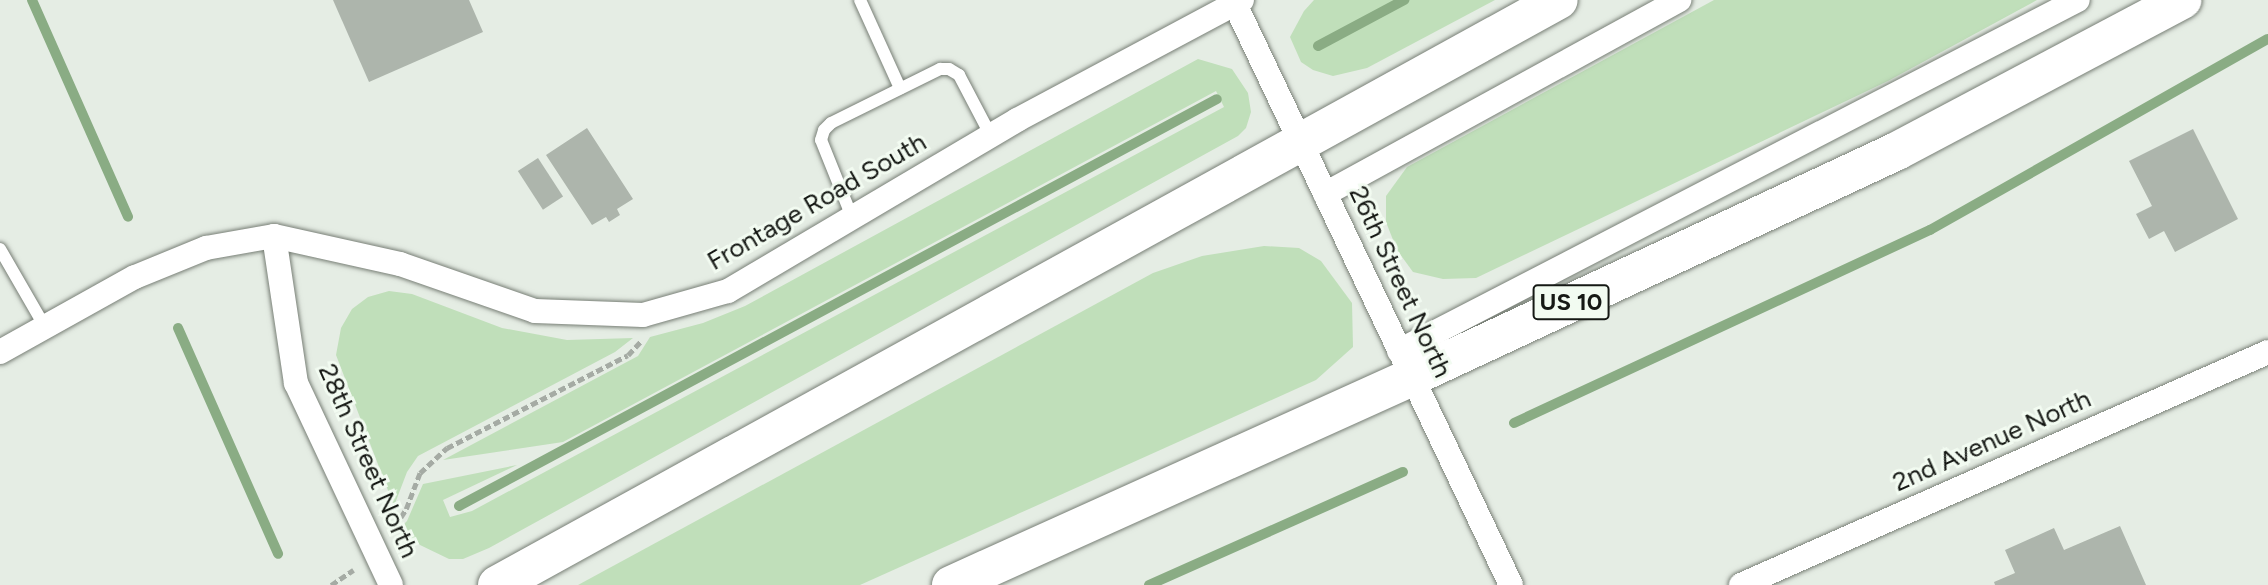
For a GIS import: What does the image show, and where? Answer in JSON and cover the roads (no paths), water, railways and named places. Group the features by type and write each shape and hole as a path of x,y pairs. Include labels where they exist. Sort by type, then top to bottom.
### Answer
{"main road":[{"path":"497,585 1559,0"},
{"name":"US 10","path":"951,585 1406,364 1896,151 2182,0"}],"street":[{"path":"1325,194 1679,0"},
{"path":"1406,364 2078,0"},
{"name":"26th Street North","path":"1239,2 1300,142 1511,585"},
{"name":"Frontage Road South","path":"0,352 135,277 206,248 274,236 400,264 535,311 643,315 728,291 991,136 1239,2"},
{"name":"28th Street North","path":"274,236 296,383 391,585"},
{"name":"2nd Avenue North","path":"1741,585 2268,352"}],"lane":[{"path":"859,0 900,88"},
{"path":"852,217 821,140 824,130 831,123 940,69 949,69 959,75 991,136"},
{"path":"0,249 45,327"}],"waterway":[{"path":"32,0 128,217"},
{"path":"1318,46 1404,0"},
{"path":"1514,423 1930,230 2268,39"},
{"path":"459,506 1217,99"},
{"path":"178,328 278,554"},
{"path":"1149,585 1403,472"}]}
